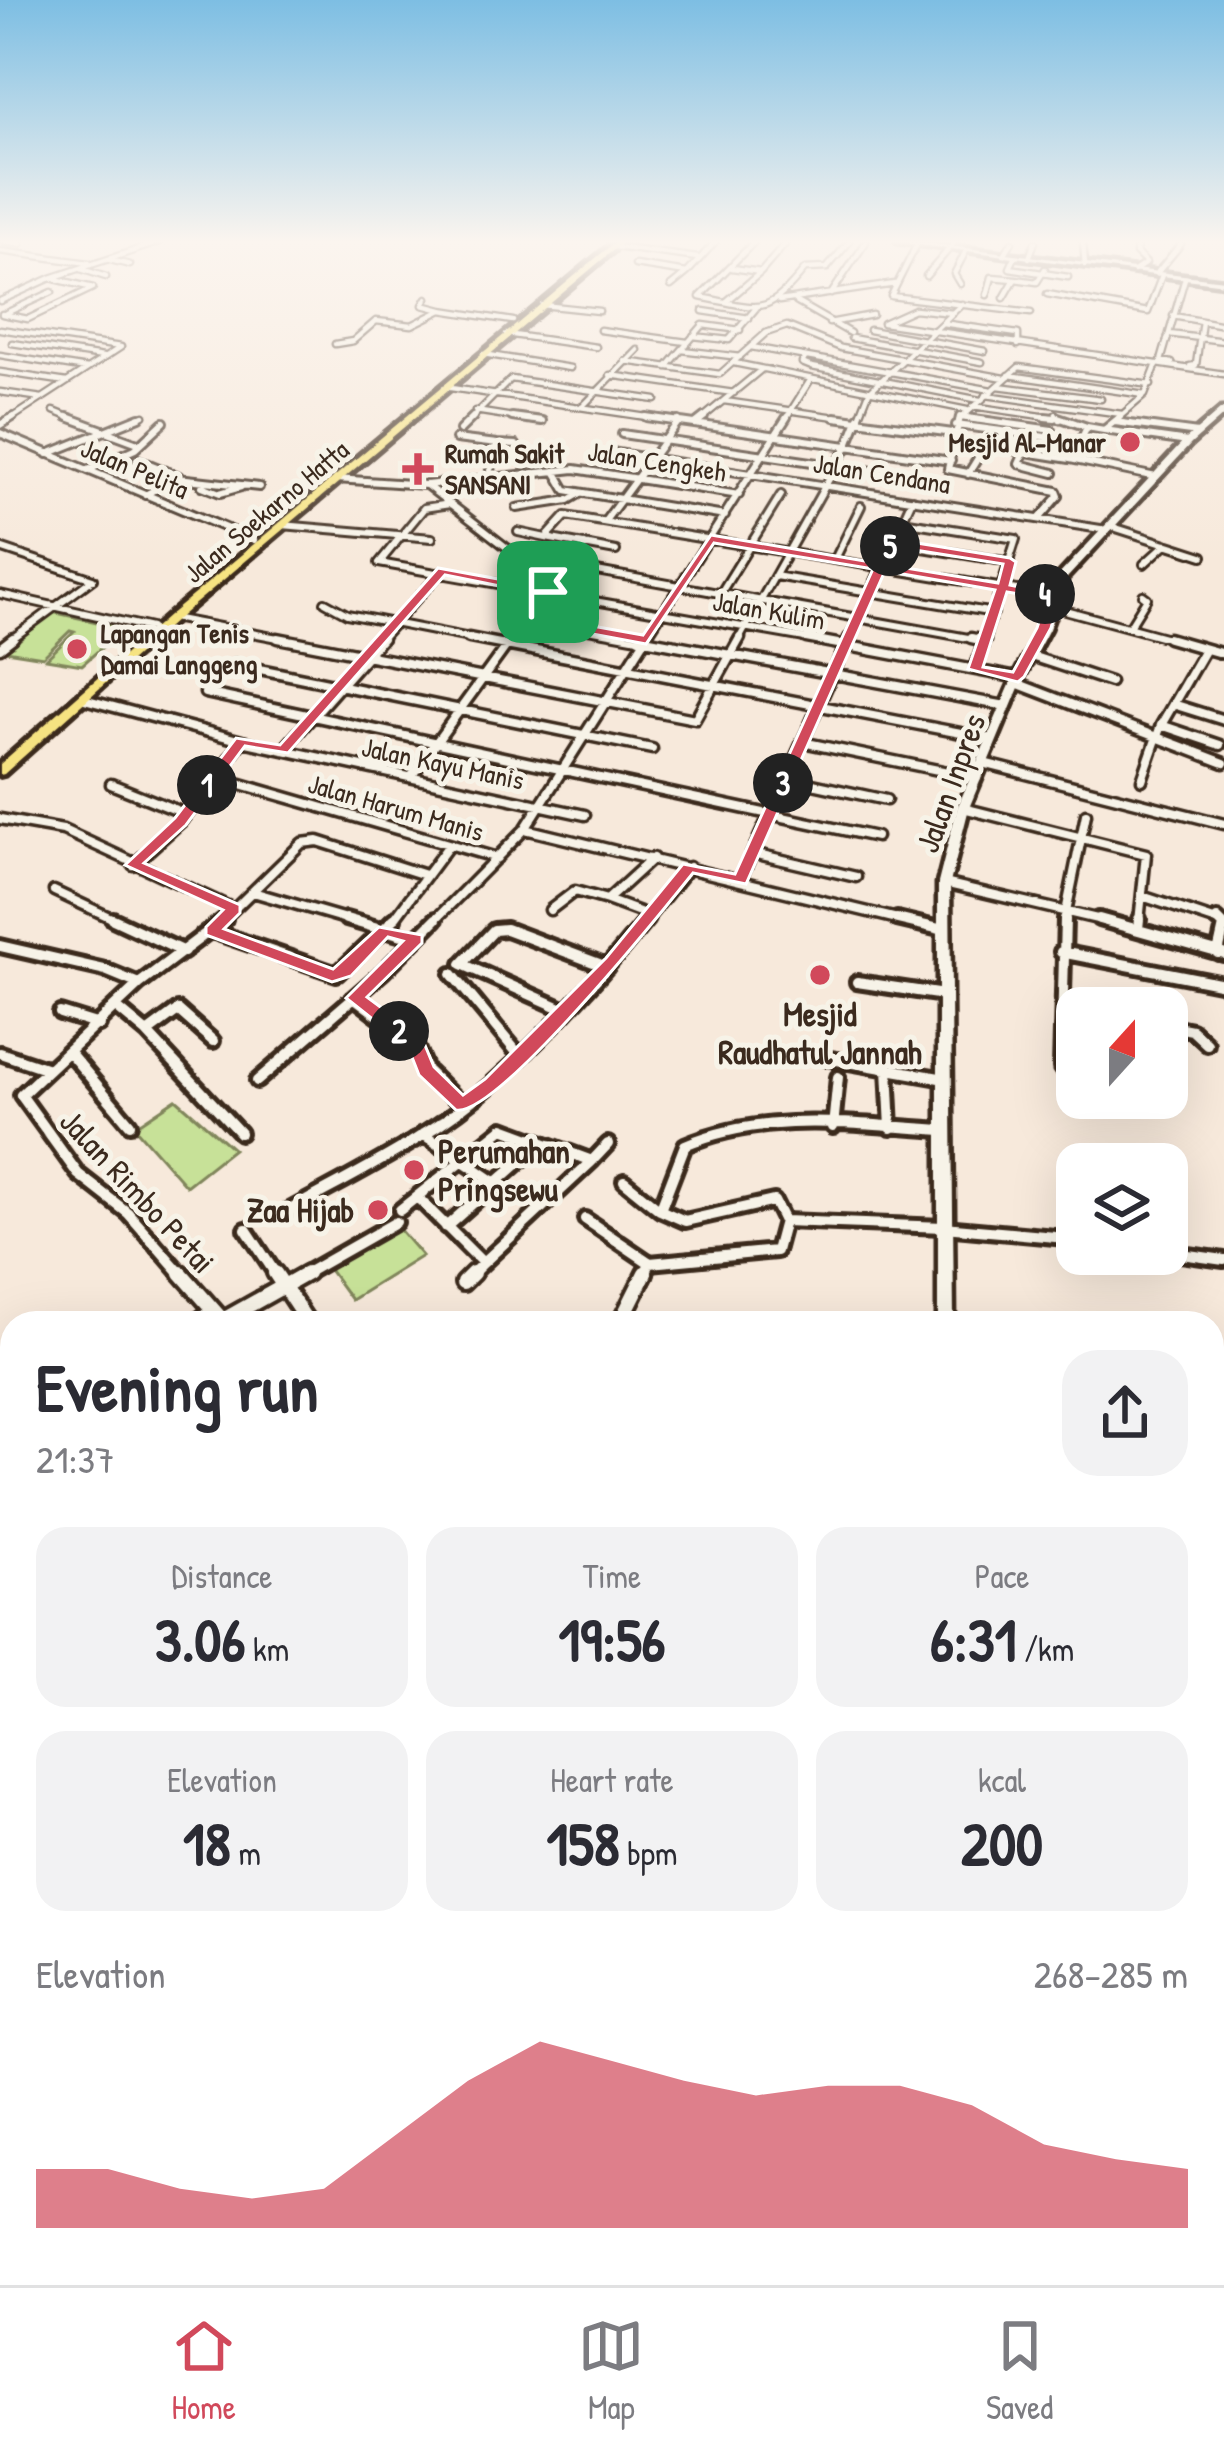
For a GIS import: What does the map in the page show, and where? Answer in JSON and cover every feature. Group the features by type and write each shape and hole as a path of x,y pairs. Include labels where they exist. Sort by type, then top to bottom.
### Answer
{"main road":[{"name":"Jalan Soekarno Hatta","path":"0,771 481,349"},
{"name":"Jalan Soekarno Hatta","path":"0,759 254,540 489,349"},
{"name":"Jalan Inpres","path":"946,1311 944,883 963,808 1062,577 1224,411"}],"street":[{"path":"49,349 105,357"},
{"path":"0,429 118,349"},
{"path":"625,361 720,374 750,349"},
{"path":"759,349 802,358 821,356 989,393 1122,414"},
{"path":"849,349 1007,377 1145,395"},
{"path":"908,349 982,362"},
{"path":"972,349 985,351"},
{"path":"1042,349 1224,374"},
{"path":"1165,349 1161,362 1193,366 1198,349"},
{"path":"582,407 638,350"},
{"path":"667,367 682,350 869,392 961,422 1080,442"},
{"path":"172,618 684,719 697,717 837,466 869,392 914,350"},
{"path":"0,351 87,369"},
{"path":"483,354 570,368"},
{"path":"1078,374 1084,355"},
{"path":"1099,377 1103,357"},
{"path":"802,358 802,363 812,367 880,380 989,393 1101,399"},
{"path":"1104,430 1145,395 1157,364"},
{"path":"949,465 961,422 1016,368 1151,385"},
{"path":"695,424 762,369"},
{"path":"0,372 67,382"},
{"path":"610,375 734,393"},
{"path":"516,445 458,434 511,379 656,400"},
{"path":"257,1082 355,998 526,829 811,380"},
{"path":"444,387 949,465 968,474 1010,479 1059,493 1040,519"},
{"path":"1094,410 1110,389"},
{"path":"0,392 42,398"},
{"path":"724,401 857,420 1054,418 1104,430 1193,438"},
{"path":"1054,418 1060,406"},
{"path":"54,411 138,443"},
{"path":"476,411 542,422"},
{"path":"0,412 16,415"},
{"path":"48,454 144,415"},
{"path":"605,521 679,421"},
{"path":"88,470 128,453 164,422"},
{"path":"961,422 1052,430"},
{"path":"961,422 986,445 1156,477"},
{"path":"1115,422 1193,438"},
{"path":"1070,459 1087,427"},
{"name":"Jalan Pelita","path":"0,429 48,454 254,540"},
{"path":"622,434 914,477"},
{"path":"1010,479 1032,435"},
{"path":"488,478 497,443"},
{"path":"968,474 986,445"},
{"name":"Jalan Cendana","path":"611,452 1108,528 1202,556"},
{"path":"137,459 220,493 259,487"},
{"path":"1018,464 1054,473"},
{"name":"Jalan Cengkeh","path":"336,479 426,485 583,470 739,495"},
{"path":"555,471 566,490 725,516"},
{"path":"145,494 178,478"},
{"path":"426,485 514,555 985,640"},
{"path":"517,508 569,500 581,493"},
{"path":"720,594 781,495"},
{"path":"740,880 912,499"},
{"path":"400,536 424,508 450,504"},
{"path":"835,559 861,506"},
{"path":"546,538 566,516 1003,587 1224,654"},
{"path":"902,521 1015,538 975,669"},
{"path":"282,525 432,538"},
{"path":"518,532 616,551"},
{"name":"Jalan Kulim","path":"400,536 379,563 975,669 1017,680 1224,763"},
{"path":"892,543 1010,562"},
{"path":"1144,565 1166,544"},
{"path":"411,777 585,545"},
{"path":"0,548 93,579 1,646"},
{"path":"283,750 442,571"},
{"path":"775,576 994,613"},
{"path":"0,594 148,630"},
{"path":"1129,627 1147,598 1143,596"},
{"path":"325,602 340,612 394,624 992,739"},
{"path":"527,618 1006,706"},
{"path":"1142,780 1161,725 1205,649"},
{"path":"1031,656 1110,682"},
{"path":"235,664 652,749"},
{"path":"206,693 876,837"},
{"name":"Jalan Kayu Manis","path":"84,698 242,741 585,815"},
{"path":"1173,704 1224,720"},
{"path":"1161,725 1220,745"},
{"path":"133,865 186,814 242,741"},
{"path":"802,742 976,778"},
{"path":"983,764 1224,824"},
{"name":"Jalan Harum Manis","path":"213,776 497,858"},
{"path":"785,778 886,800"},
{"path":"111,784 186,814"},
{"path":"963,808 1146,854 1138,928"},
{"path":"1062,987 1065,909 1086,814"},
{"path":"0,819 63,830 234,909"},
{"name":"Jalan Kayu Manis","path":"526,829 944,930"},
{"name":"Jalan Rimbo Petai","path":"214,1311 128,1213 78,1174 22,1102 24,1089 139,985 212,931 310,840 425,875"},
{"path":"212,931 332,976 344,971 385,931 448,845"},
{"path":"752,853 856,877"},
{"path":"607,900 653,858"},
{"path":"288,1211 423,1134 520,1056 607,967 689,867"},
{"path":"944,883 1065,909 1221,953 1224,926 1216,917 1142,896"},
{"path":"54,891 184,952"},
{"path":"550,910 574,891 650,916"},
{"path":"253,892 416,939"},
{"path":"563,1009 462,964 494,930 506,929 607,967"},
{"path":"0,946 105,970 139,985"},
{"path":"1061,952 1224,984"},
{"path":"452,974 520,1056"},
{"path":"857,982 944,995"},
{"path":"355,998 416,1043 426,1070 462,1105"},
{"path":"117,1008 147,1033 240,1133"},
{"path":"147,1033 178,1010 213,1041"},
{"path":"60,1012 99,1025"},
{"path":"1188,1029 1208,1044"},
{"path":"69,1052 130,1124"},
{"path":"0,1053 48,1069"},
{"path":"803,1054 945,1079"},
{"path":"888,1070 891,1128"},
{"path":"833,1127 838,1078"},
{"path":"660,1210 685,1145 713,1130 734,1126 944,1130"},
{"path":"234,1311 398,1216 503,1128 592,1161"},
{"path":"423,1134 496,1184"},
{"path":"446,1227 542,1142"},
{"path":"463,1283 608,1144"},
{"path":"585,1219 650,1263 776,1251 784,1221 774,1202 685,1221 660,1210 624,1181"},
{"path":"417,1197 483,1263"},
{"path":"784,1221 1056,1234"},
{"path":"246,1229 300,1311"},
{"path":"1188,1255 1224,1260"},
{"path":"626,1311 650,1263"}],"green space":[{"path":"52,612 124,628 82,665 46,659 74,632 70,631 43,657 6,651"},
{"path":"176,1099 233,1149 186,1186 134,1127"},
{"path":"398,1228 422,1256 351,1300 327,1267"}],"place":[{"name":"Mesjid Al-Manar","path":"1130,442"},
{"name":"Rumah Sakit SANSANI","path":"418,469"},
{"name":"Lapangan Tenis Damai Langgeng","path":"77,649"},
{"name":"Mesjid Raudhatul Jannah","path":"820,975"},
{"name":"Perumahan Pringsewu","path":"414,1170"},
{"name":"Zaa Hijab","path":"378,1210"}],"route":[{"path":"548,592 442,571 283,750 242,741 181,821 133,865 234,909 212,931 332,976 344,971 385,931 416,939 355,998 416,1043 426,1070 462,1105 492,1084 612,963 689,867 740,880 881,567 973,583 1003,587 1054,596 1044,628 1018,677 975,669 1003,587 1010,562 892,543 881,567 711,539 646,640 527,618 548,592"}]}
